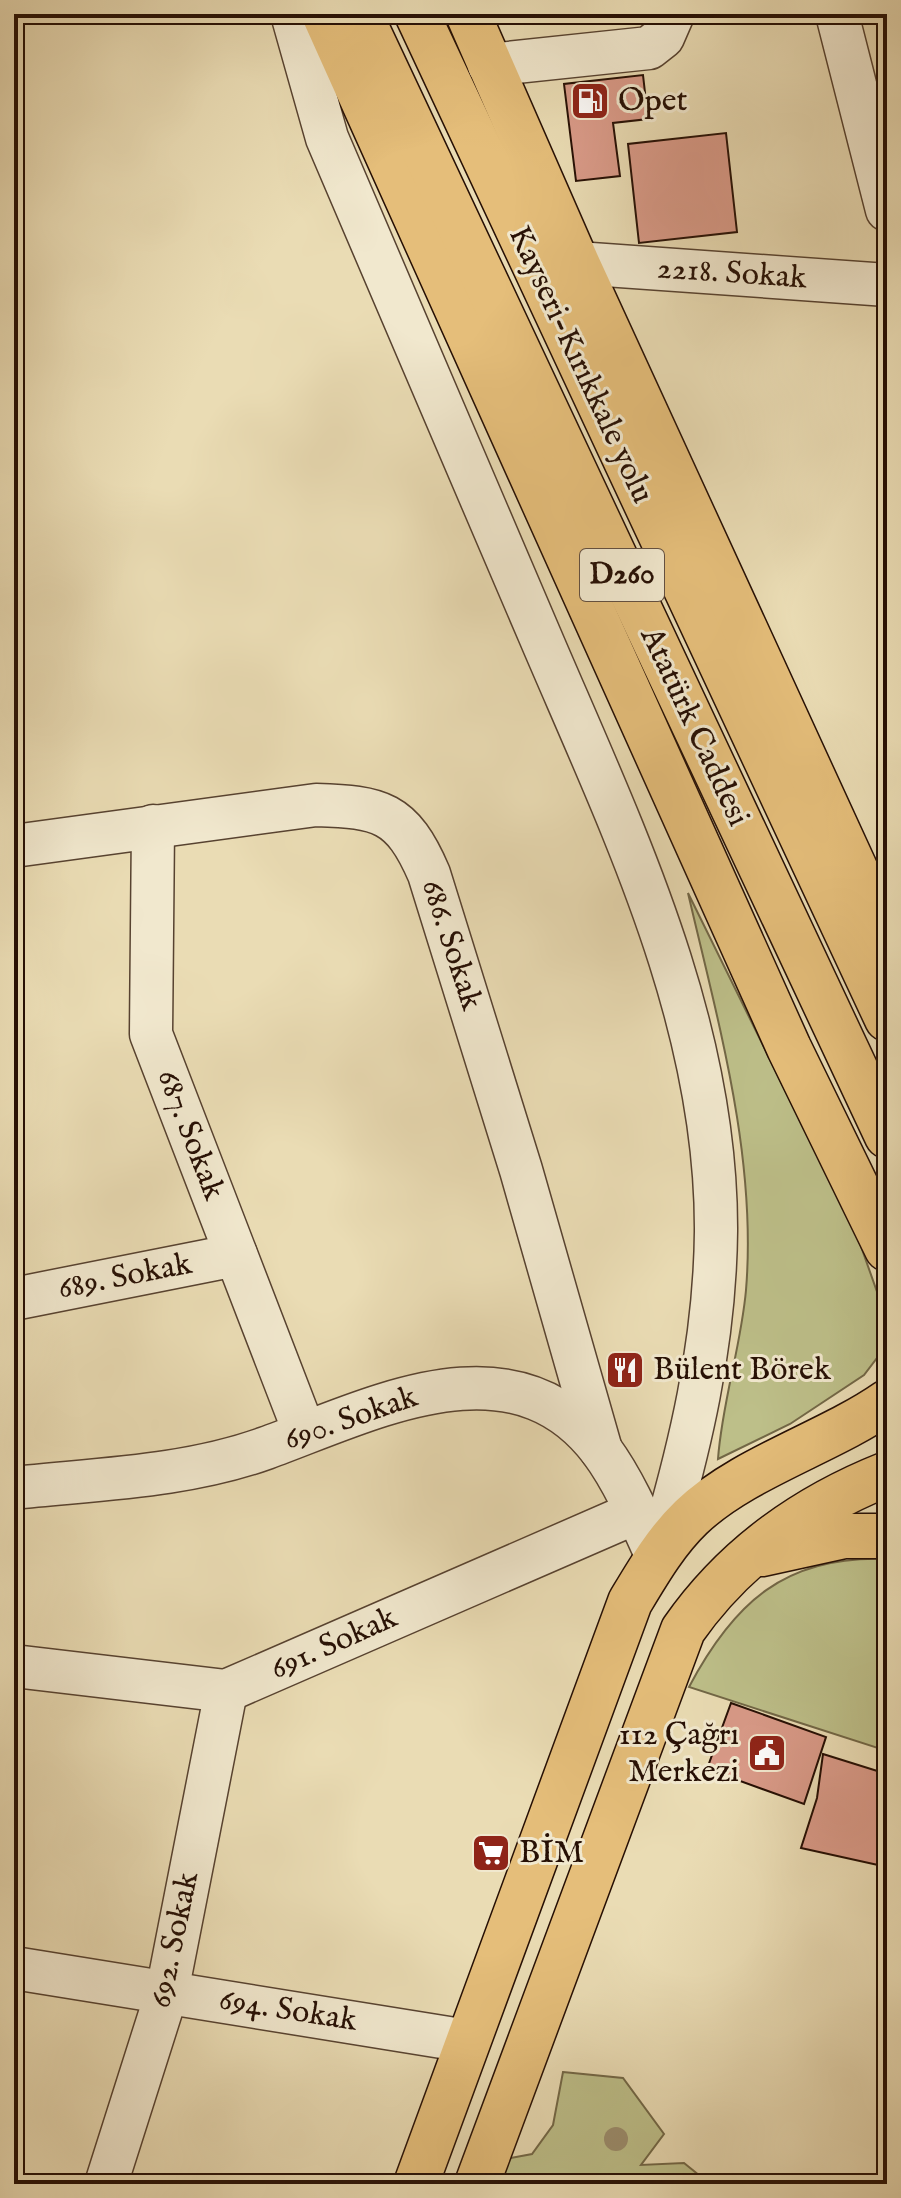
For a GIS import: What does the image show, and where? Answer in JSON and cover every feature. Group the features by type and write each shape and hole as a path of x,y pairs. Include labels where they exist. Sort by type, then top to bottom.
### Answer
{"main road":[{"path":"324,14 789,1048 887,1249"},
{"name":"Atatürk Caddesi","path":"360,14 887,1136"},
{"name":"Kayseri-Kırıkkale yolu","path":"417,14 887,1019"},
{"path":"468,14 577,263 887,938"},
{"path":"416,2184 630,1602 657,1557 691,1516 725,1491 887,1402"},
{"path":"477,2184 683,1630 706,1596 764,1543 819,1505 887,1474"},
{"path":"733,1571 757,1556 804,1544 844,1536 887,1536"}],"street":[{"path":"292,14 327,138 639,868 685,1012 710,1148 716,1229 712,1310 702,1389 684,1470 657,1557"},
{"path":"489,65 649,48 663,37 673,14"},
{"path":"837,14 887,210"},
{"name":"2218. Sokak","path":"577,263 887,285"},
{"name":"686. Sokak","path":"14,846 316,805 365,806 397,821 418,847 521,1170 601,1450"},
{"name":"687. Sokak","path":"153,826 151,1034 304,1431"},
{"name":"689. Sokak","path":"14,1299 236,1255"},
{"name":"690. Sokak","path":"14,1488 183,1470 265,1449 304,1431 412,1394 459,1388 503,1389 544,1404 571,1420 601,1450 637,1512 657,1557"},
{"name":"691. Sokak","path":"226,1691 637,1512"},
{"path":"14,1666 226,1691"},
{"name":"692. Sokak","path":"106,2184 167,1992 226,1691"},
{"name":"694. Sokak","path":"14,1968 467,2041"}],"green space":[{"path":"688,893 858,1238 887,1320 883,1350 864,1375 790,1424 718,1459 746,1290 746,1190 732,1090"},
{"path":"887,1559 887,1751 689,1687 725,1631 745,1608 767,1590 792,1575 820,1565"},
{"path":"563,2072 623,2078 664,2134 641,2165 684,2163 710,2184 491,2184 500,2160 532,2154 553,2125"}],"building":[{"path":"643,75 648,119 613,123 620,176 576,181 564,84"},
{"path":"726,133 737,232 639,243 628,144"},
{"name":"112 Çağrı Merkezi","path":"731,1703 826,1737 804,1804 707,1769"},
{"path":"823,1754 887,1774 887,1867 801,1848 817,1798"}],"place":[{"name":"Opet","path":"590,101"},
{"name":"Bülent Börek","path":"625,1370"},
{"name":"112 Çağrı Merkezi","path":"767,1753"},
{"name":"BİM","path":"491,1853"}]}
